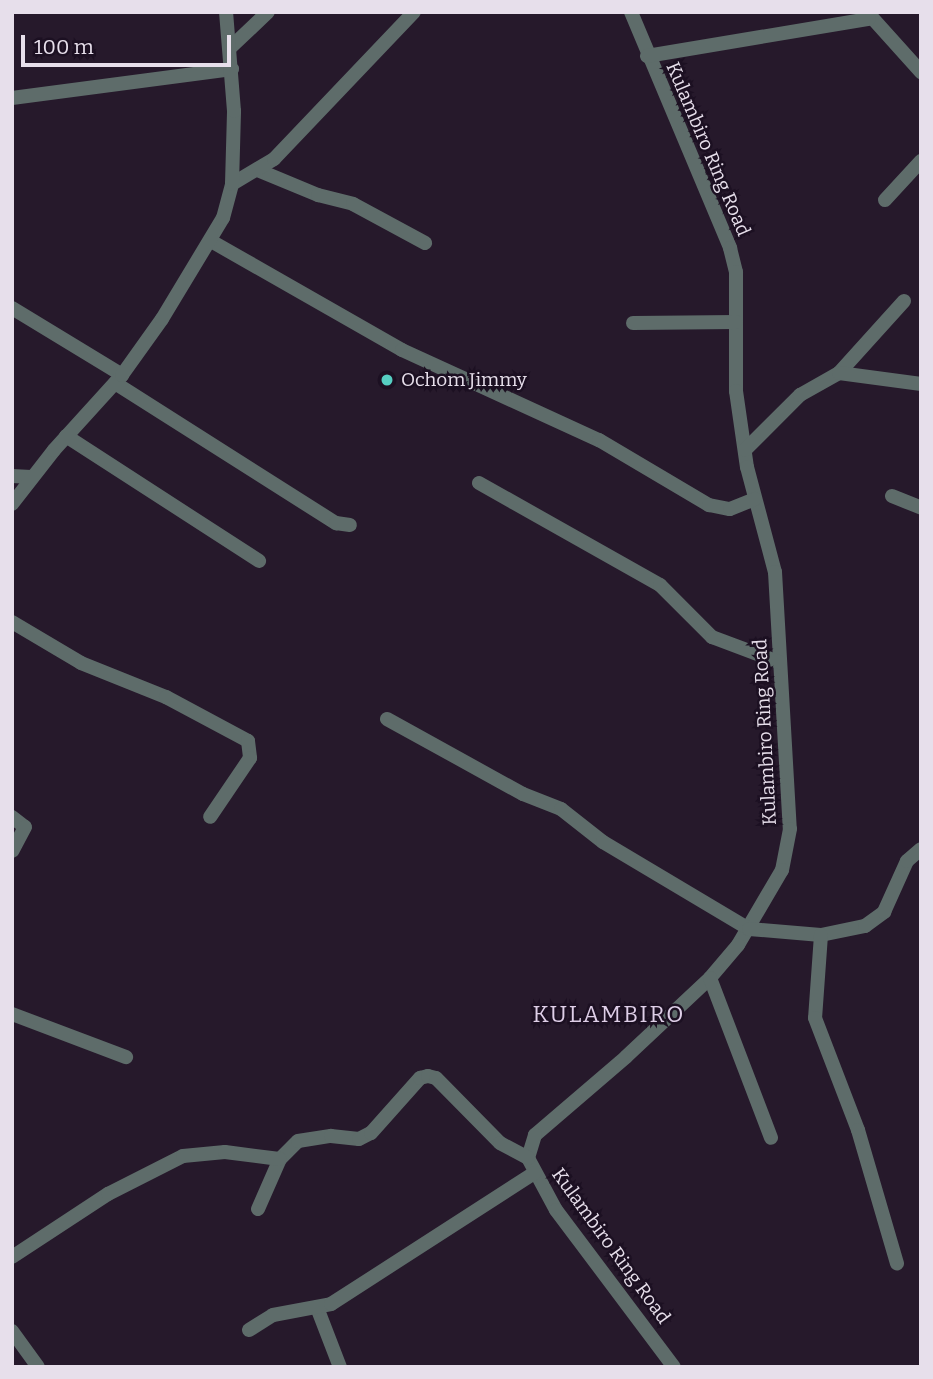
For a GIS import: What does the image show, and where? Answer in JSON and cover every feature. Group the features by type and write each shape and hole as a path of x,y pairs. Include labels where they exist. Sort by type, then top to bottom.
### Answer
{"street":[{"path":"12,504 31,477 118,379 211,241 232,184 232,69 226,12"},
{"path":"230,48 268,12"},
{"path":"232,184 260,171 329,107 414,12"},
{"name":"Kulambiro Ring Road","path":"631,12 647,56 730,247 736,272 734,360 744,450 775,572 790,828 782,870 749,929 710,978 535,1135 528,1158 556,1210 674,1367"},
{"path":"647,56 868,16 921,72"},
{"path":"12,98 232,69"},
{"path":"885,200 921,161"},
{"path":"260,171 318,195 353,204 425,243"},
{"path":"211,241 402,350 598,440 709,505 730,509 755,499"},
{"path":"744,450 800,394 839,373 904,301"},
{"path":"12,309 336,523 350,525"},
{"path":"633,323 736,323"},
{"path":"839,373 921,384"},
{"path":"66,436 259,561"},
{"path":"12,476 31,477"},
{"path":"479,482 660,585 712,637 779,662"},
{"path":"892,496 921,508"},
{"path":"12,622 81,663 166,697 248,741 250,758 210,817"},
{"path":"387,719 523,794 573,816 603,842 749,929 821,935 876,921 890,904 907,861 921,849"},
{"path":"12,817 25,827 12,851"},
{"path":"821,935 815,1018 858,1130 897,1263"},
{"path":"710,978 771,1138"},
{"path":"12,1014 127,1056"},
{"path":"258,1209 281,1159 298,1141 331,1136 359,1139 372,1133 420,1078 428,1076 436,1078 500,1143 528,1158"},
{"path":"12,1257 107,1194 183,1156 225,1152 281,1159"},
{"path":"249,1330 273,1315 318,1310 534,1173"},
{"path":"318,1310 340,1367"},
{"path":"12,1331 38,1367"}],"place":[{"name":"Ochom Jimmy","path":"387,380"}],"district":[{"name":"KULAMBIRO","path":"609,1014"}]}
